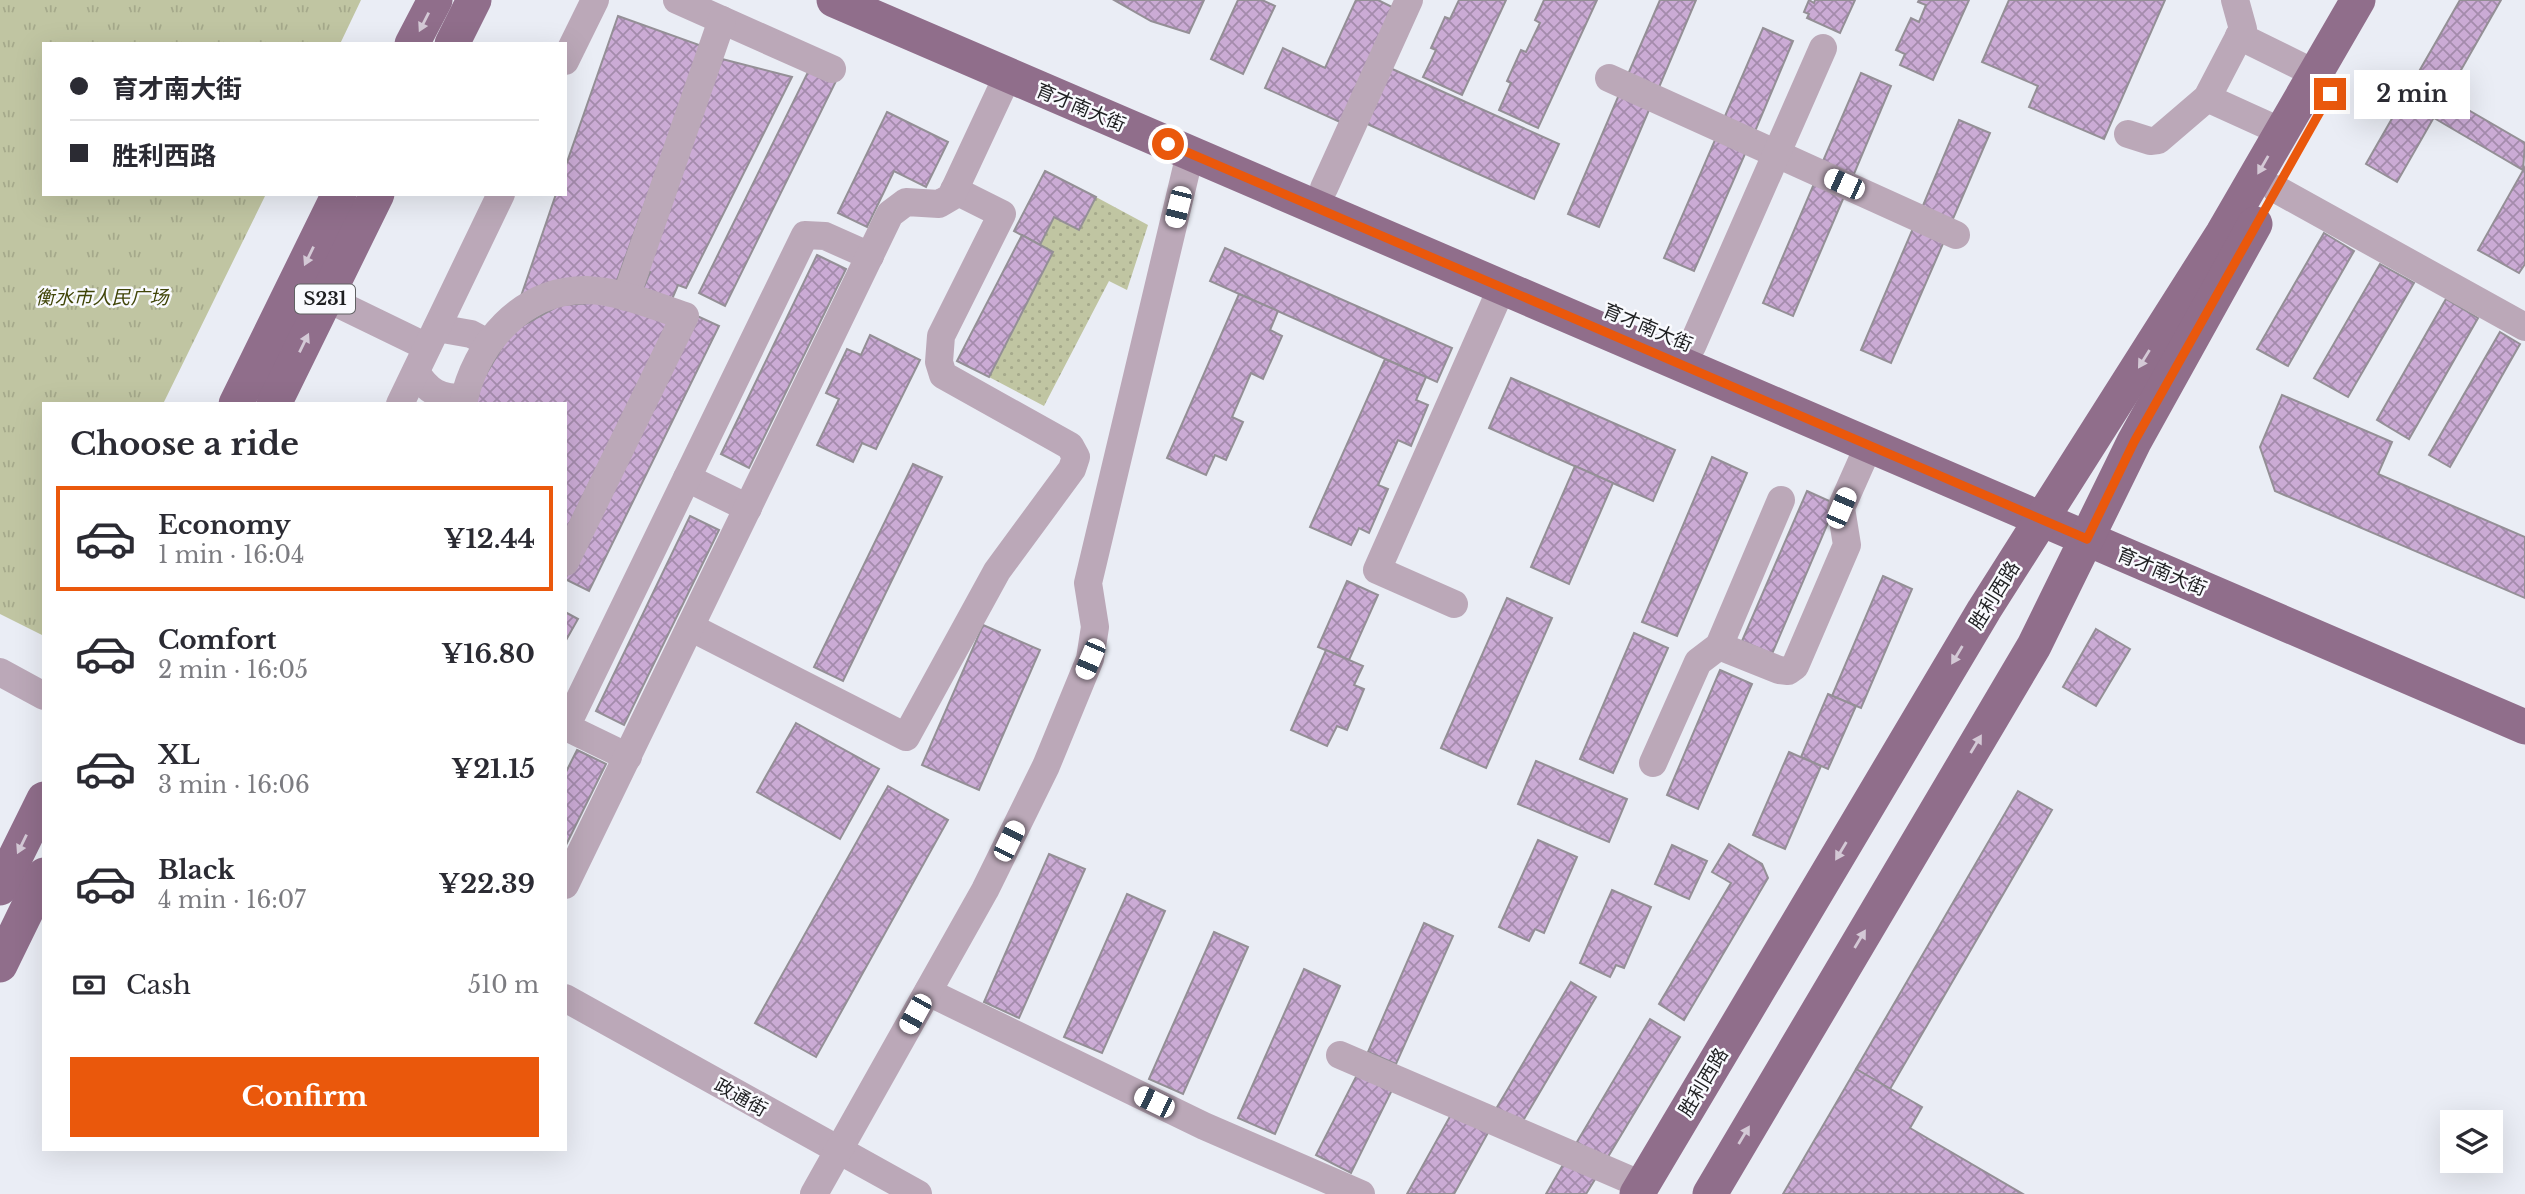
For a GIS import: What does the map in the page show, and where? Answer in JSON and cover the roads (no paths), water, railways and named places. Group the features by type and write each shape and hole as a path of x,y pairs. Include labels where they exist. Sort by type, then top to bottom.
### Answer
{"main road":[{"path":"413,42 435,0"},
{"path":"453,42 474,0"},
{"name":"育才南大街","path":"834,0 1869,445 2047,510"},
{"name":"育才南大街","path":"888,0 1692,346 2525,727"},
{"name":"胜利西路","path":"1640,1189 1976,622 2223,233 2358,0"},
{"path":"1710,1194 2034,646 2134,442 2384,0"},
{"name":"S231","path":"237,402 338,196"},
{"name":"S231","path":"275,402 376,196"},
{"name":"育才南大街","path":"2091,529 2525,705"},
{"path":"0,888 42,803"},
{"path":"0,965 42,879"}],"street":[{"path":"567,57 595,0"},
{"path":"677,0 832,69"},
{"path":"1324,188 1409,0"},
{"path":"2128,134 2150,141 2158,140 2207,98 2243,29 2235,0"},
{"path":"626,297 722,20"},
{"path":"2239,36 2316,74"},
{"path":"1692,346 1823,48"},
{"path":"567,881 890,215 906,201 939,204 951,197 1008,75"},
{"path":"1609,78 1956,235"},
{"path":"2207,98 2282,132"},
{"path":"814,1194 985,890 1046,766 1090,659 1095,627 1088,583 1191,153"},
{"path":"2276,189 2525,327"},
{"path":"690,627 906,737 997,571 1072,469 1076,457 1070,446 943,375 939,362 941,336 1002,214 954,190"},
{"path":"401,402 500,196"},
{"path":"567,725 805,235 825,236 870,256"},
{"path":"1454,604 1377,570 1502,287"},
{"path":"427,349 424,386 436,393 464,401 474,368 488,343 509,319 540,301 563,292 587,290 626,297 685,316 567,558"},
{"path":"326,298 427,349 471,334 488,343"},
{"path":"1719,646 1779,670 1788,671 1795,666 1847,545 1841,508 1869,445"},
{"path":"687,478 748,508"},
{"path":"1653,763 1698,662 1719,646 1782,500"},
{"path":"0,672 42,695"},
{"path":"567,727 628,757"},
{"path":"928,992 1204,1126 1361,1194"},
{"name":"政通街","path":"567,999 918,1194"},
{"path":"1340,1055 1640,1189"}],"park label":[{"name":"衡水市人民广场","path":"102,297"}]}
